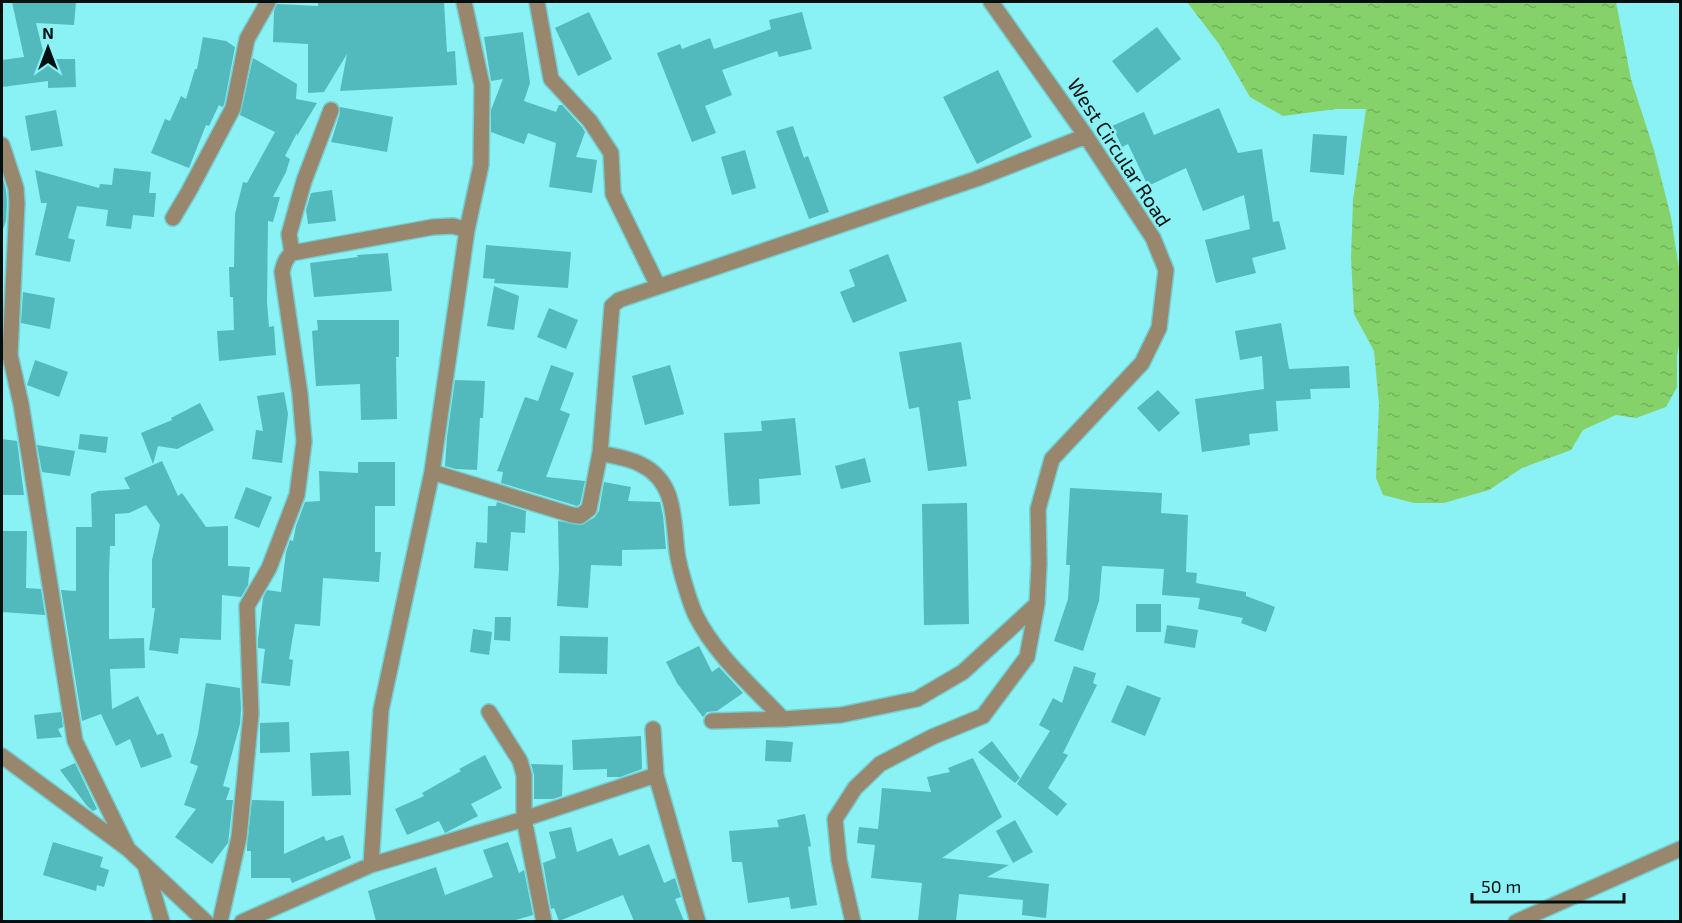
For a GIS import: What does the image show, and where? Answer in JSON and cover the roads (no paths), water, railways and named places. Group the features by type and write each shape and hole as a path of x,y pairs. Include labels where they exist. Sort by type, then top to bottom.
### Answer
{"street":[{"path":"173,218 233,108 247,39 268,2"},
{"path":"371,865 381,710 432,472 467,230 481,165 482,85 464,2"},
{"path":"537,2 551,79 590,121 611,153 614,194 657,286"},
{"name":"West Circular Road","path":"853,921 839,860 835,819 855,789 880,764 932,737 983,716 1027,657 1037,604 1038,509 1052,459 1142,363 1159,328 1166,270 1153,238 1086,136 991,2"},
{"path":"292,253 289,234 304,181 331,111"},
{"path":"432,472 580,516 589,509 600,453 612,306 619,300 976,179 1086,136"},
{"path":"2,145 16,188 17,203 10,355 21,404 75,741 128,849"},
{"path":"220,921 239,837 252,714 247,606 269,568 297,495 304,442 300,394 282,272 287,258 292,253 433,227 453,226 467,230"},
{"path":"600,453 639,463 657,475 666,486 673,506 678,555 694,611 711,643 783,719"},
{"path":"712,721 841,715 917,699 963,672 1037,604"},
{"path":"489,712 520,760 524,775 524,819 544,921"},
{"path":"653,729 656,775 698,921"},
{"path":"2,756 128,849 206,921"},
{"path":"242,921 371,865 524,819 656,775"},
{"path":"1516,921 1680,849"},
{"path":"145,865 162,921"}],"water":[{"path":"1187,2 1616,2 1631,79 1654,150 1671,217 1680,275 1677,387 1666,407 1636,418 1616,415 1583,430 1571,450 1522,468 1489,490 1444,503 1414,503 1383,495 1376,478 1379,404 1374,351 1354,314 1351,258 1353,200 1366,109 1336,109 1283,116 1250,97 1219,44"}]}
